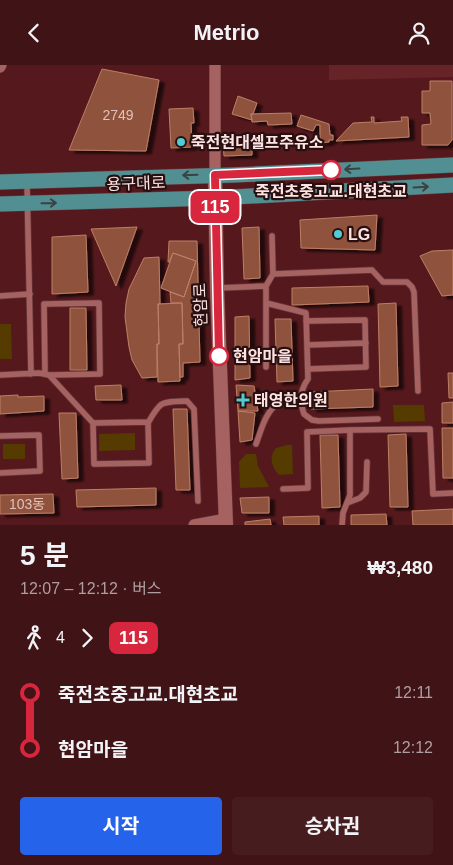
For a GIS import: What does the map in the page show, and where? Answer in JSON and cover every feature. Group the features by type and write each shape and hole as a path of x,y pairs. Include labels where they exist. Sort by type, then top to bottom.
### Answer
{"main road":[{"name":"용구대로","path":"0,182 453,165"},
{"name":"용구대로","path":"0,204 215,198 453,185"}],"street":[{"path":"215,65 215,175"},
{"name":"현암로","path":"215,175 217,287 226,522"},
{"path":"194,525 226,522"}],"lane":[{"path":"27,181 31,374"},
{"path":"266,367 266,286 273,274 272,236"},
{"path":"273,274 372,270 383,282 407,282 414,292 418,391"},
{"path":"217,287 266,286"},
{"path":"0,296 30,295"},
{"path":"0,375 31,374 47,374 100,373 99,303 44,304 47,374 93,423 94,465 149,463 148,423 158,405 164,402 187,401 194,409 198,501"},
{"path":"266,303 306,313 308,379 300,399 304,414 312,420 319,421 378,419"},
{"path":"306,321 365,320 366,343 366,367 308,369"},
{"path":"307,345 366,343"},
{"path":"256,444 263,424 277,404 300,399"},
{"path":"93,423 148,423"},
{"path":"283,489 308,488 307,432 430,429 433,493 453,493"},
{"path":"342,525 342,513 348,503 351,491 350,430"},
{"path":"0,435 39,435 40,471 0,473"},
{"path":"348,503 360,498 366,492 366,462"}],"shaded area":[{"path":"329,65 453,65 453,77 329,80"},
{"path":"0,324 11,324 12,359 0,359"},
{"path":"393,405 424,405 425,421 394,422"},
{"path":"135,433 135,450 99,451 99,434"},
{"path":"3,444 25,444 25,459 3,459"},
{"path":"292,445 293,474 279,475 274,469 272,455 276,448"},
{"path":"246,454 256,454 258,466 269,487 240,488 239,462"}],"building":[{"path":"102,69 159,80 146,151 69,150"},
{"path":"430,81 452,81 452,140 448,145 422,145 422,125 431,124 430,113 422,113 422,91 430,91"},
{"path":"238,96 257,103 253,114 251,114 252,120 232,114"},
{"path":"193,108 194,123 191,123 192,147 171,148 169,109"},
{"path":"291,113 292,124 268,125 267,121 252,122 251,114"},
{"path":"301,115 329,124 330,135 333,135 333,140 320,143 320,125 316,125 313,131 297,126"},
{"path":"371,117 374,117 374,123 402,121 401,117 408,117 409,137 336,141 353,123 372,122"},
{"path":"239,142 252,148 252,155 224,156 223,144"},
{"name":"LG","path":"377,215 375,250 301,248 300,220"},
{"path":"137,227 116,286 91,229"},
{"path":"259,227 260,278 244,279 242,228"},
{"path":"86,235 88,292 52,294 52,237"},
{"path":"169,241 197,241 200,362 183,363 183,377 180,377 179,344 183,344 182,303 171,303 170,292 184,297 196,261 173,253 168,262"},
{"path":"453,250 453,295 442,296 420,256 432,251"},
{"path":"173,253 196,261 184,297 161,288"},
{"path":"159,257 160,304 158,304 159,344 157,344 157,377 142,378 132,360 129,347 125,317 126,303 129,289 144,258"},
{"path":"368,286 369,302 292,305 292,288"},
{"path":"182,303 183,344 179,344 180,381 158,382 158,304"},
{"path":"396,303 398,386 380,387 378,304"},
{"path":"70,308 86,308 87,370 70,370"},
{"path":"249,316 250,378 235,380 235,317"},
{"path":"275,319 291,319 293,381 277,382"},
{"path":"448,373 453,373 453,398 449,398"},
{"path":"121,385 122,400 96,400 95,386"},
{"path":"236,385 254,386 258,411 238,411"},
{"path":"373,389 373,407 311,409 311,392"},
{"path":"18,395 18,397 44,396 44,411 0,414 0,396"},
{"path":"453,402 453,423 442,423 442,403"},
{"path":"173,409 187,409 190,490 176,490"},
{"path":"238,411 255,413 252,440 240,442"},
{"path":"59,413 76,413 78,478 62,479"},
{"path":"442,428 453,428 453,478 443,478"},
{"path":"406,434 408,507 390,507 388,435"},
{"path":"320,435 338,435 340,507 322,508"},
{"path":"156,488 156,505 77,507 76,490"},
{"path":"53,494 54,513 0,514 0,495"},
{"path":"269,497 269,513 242,513 240,498"},
{"path":"453,509 453,525 413,525 412,511"},
{"path":"386,514 387,525 351,525 351,515"},
{"path":"319,516 319,525 284,525 283,517"},
{"path":"270,519 271,525 245,525 245,522"}],"bus line":[{"name":"115","path":"219,356 215,175 331,170"}],"place":[{"name":"죽전현대셀프주유소","path":"181,142"},
{"name":"죽전초중고교.대현초교","path":"331,170"},
{"name":"LG","path":"338,234"},
{"name":"현암마을","path":"219,356"},
{"name":"태영한의원","path":"243,400"}]}
